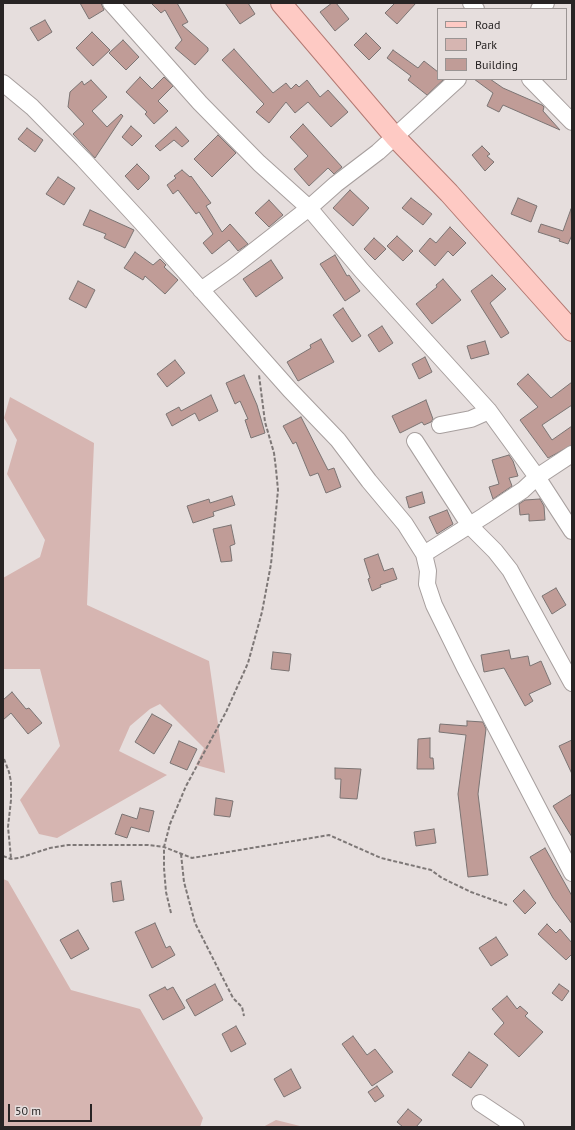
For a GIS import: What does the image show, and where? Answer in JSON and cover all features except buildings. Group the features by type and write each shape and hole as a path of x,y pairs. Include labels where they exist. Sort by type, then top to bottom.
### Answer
{"main road":[{"path":"281,3 395,138 449,193 572,331"}],"street":[{"path":"111,3 205,108 259,163 309,208 362,271 489,411 537,477 572,531"},
{"path":"200,290 232,268 309,208 336,184 395,138 457,80"},
{"path":"531,80 572,122"},
{"path":"3,83 32,107 83,159 142,223 290,390 338,440 369,481 405,524 424,554 428,571 427,584 434,604 464,666 572,873"},
{"path":"440,425 471,419 489,411"},
{"path":"414,441 470,526 495,551 510,570 572,683"},
{"path":"424,554 470,526 523,490 537,477 572,454"},
{"path":"480,1103 516,1127"}],"path":[{"path":"171,913 166,892 164,847 170,824 179,802 226,712 248,663 262,612 270,564 278,490 274,453 265,422 257,352"},
{"path":"4,759 10,772 11,782 8,827 11,859"},
{"path":"3,856 11,859 19,858 50,848 68,845 148,845 164,847 192,858 329,835 381,858 431,870 442,878 471,892 507,905"},
{"path":"181,853 184,882 195,923 233,998 242,1007 244,1016"}],"green space":[{"path":"10,397 94,443 87,605 209,661 225,773 196,765 204,748 160,704 150,709 130,726 119,751 167,775 57,838 39,834 20,800 60,746 40,669 3,669 3,578 40,557 45,540 7,474 17,440 4,418"},
{"path":"3,879 8,881 71,990 140,1009 203,1118 200,1127 3,1127"},
{"path":"276,1120 304,1127 263,1127"}]}
